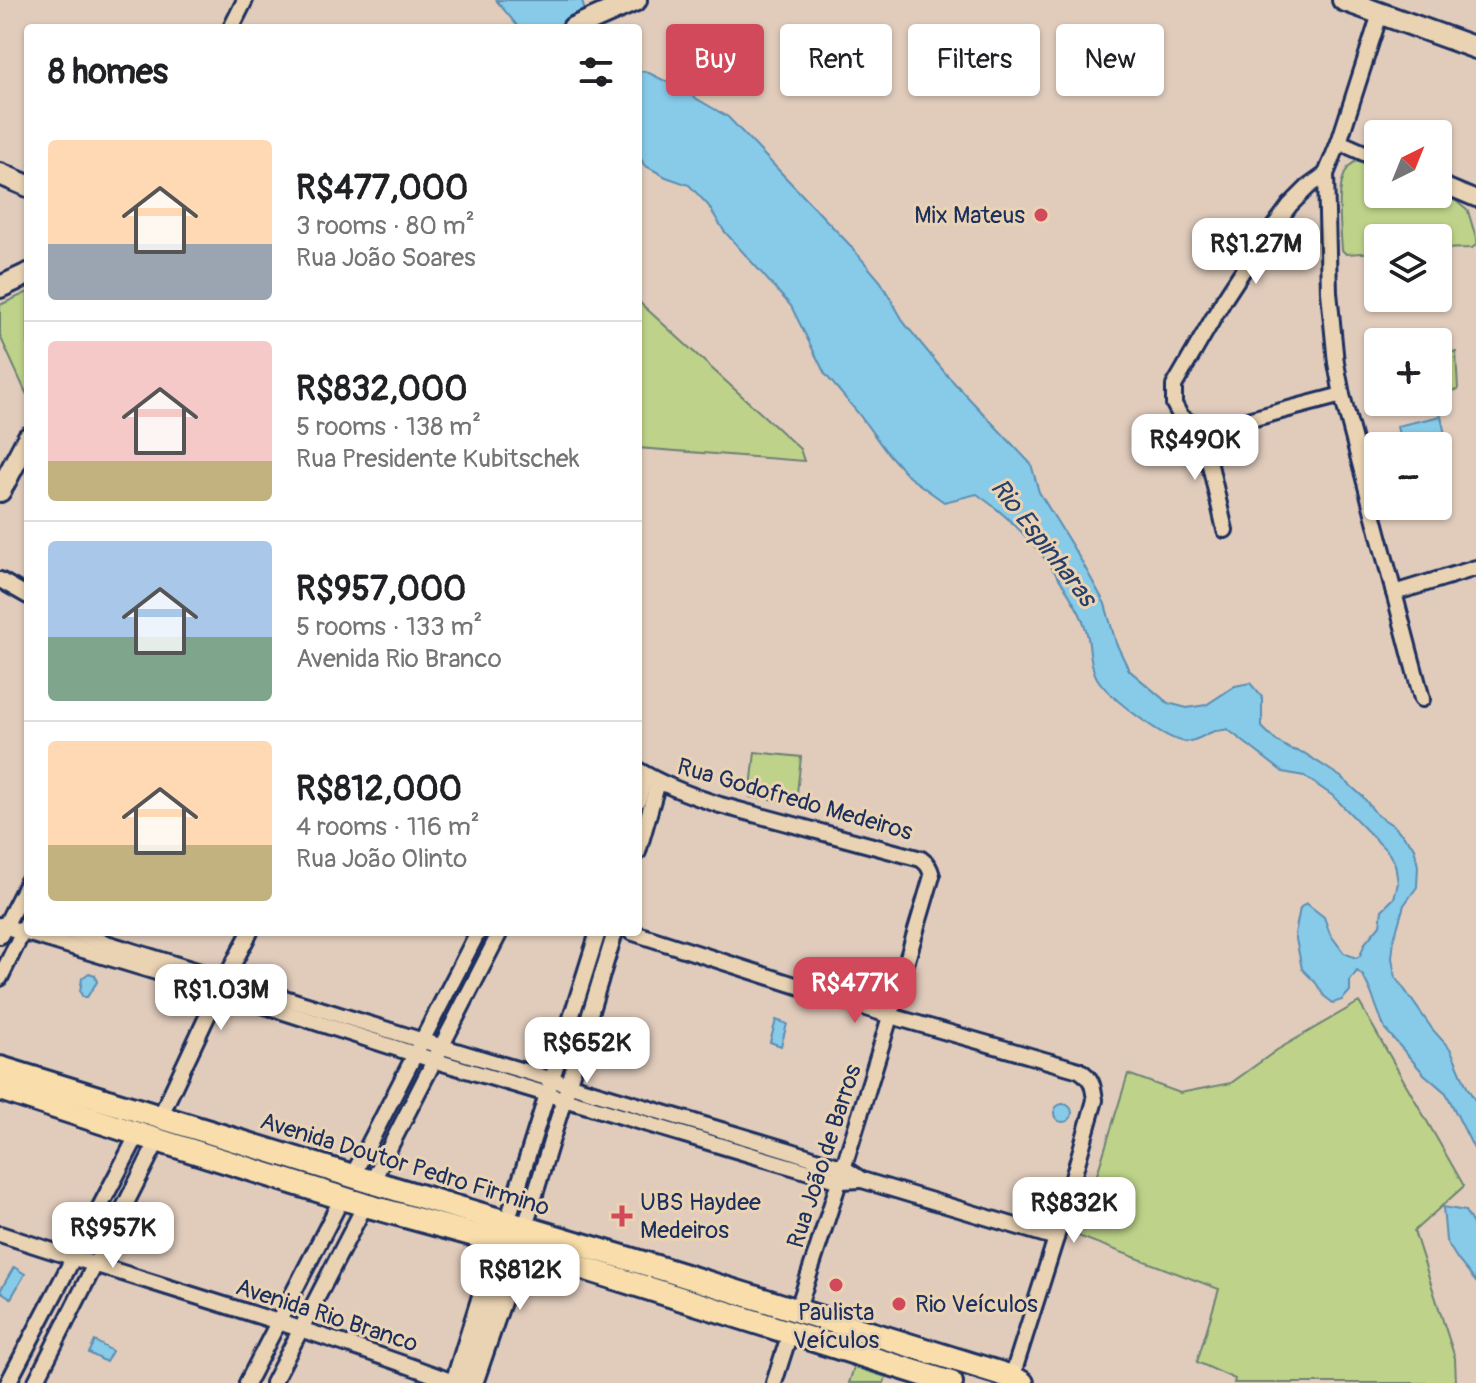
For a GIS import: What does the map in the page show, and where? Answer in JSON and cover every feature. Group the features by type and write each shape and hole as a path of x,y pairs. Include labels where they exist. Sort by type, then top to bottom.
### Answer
{"main road":[{"name":"Avenida Doutor Pedro Firmino","path":"0,1068 152,1130 365,1205 513,1234 797,1311 1017,1380"},
{"name":"Avenida Doutor Pedro Firmino","path":"0,1089 152,1130 363,1179 790,1333 951,1383"}],"street":[{"path":"233,24 245,0"},
{"path":"582,24 636,0"},
{"path":"1343,0 1476,48"},
{"path":"1380,14 1326,174 1329,292 1342,395 1422,699"},
{"path":"1339,142 1364,153"},
{"path":"0,174 24,184"},
{"path":"1326,174 1290,205 1255,252 1174,386 1174,404 1181,417 1194,425 1213,429 1342,395"},
{"path":"1452,189 1476,199"},
{"path":"0,274 24,263"},
{"path":"0,287 24,276"},
{"path":"1194,425 1210,465 1225,530"},
{"path":"0,491 24,446"},
{"path":"1394,593 1476,568"},
{"path":"0,580 24,594"},
{"path":"642,818 647,775"},
{"name":"Rua Godofredo Medeiros","path":"647,775 720,805 921,859 927,863 932,876"},
{"name":"Rua João de Barros","path":"797,1311 842,1175 932,876"},
{"path":"24,888 3,922 24,924"},
{"path":"0,978 24,928"},
{"path":"65,936 222,985 423,1040 549,1086 1056,1238"},
{"path":"82,936 436,1061 549,1086"},
{"path":"35,1383 94,1265 152,1130 248,936"},
{"path":"363,1179 416,1054 476,936"},
{"path":"363,1179 436,1061 498,936"},
{"path":"472,1383 549,1086 597,936"},
{"path":"456,1383 566,1091 614,936"},
{"path":"642,936 1087,1075 1093,1083 1095,1100 1017,1380"},
{"path":"8,1383 74,1259 152,1130"},
{"path":"247,1383 343,1196"},
{"path":"273,1383 365,1205"},
{"name":"Avenida Rio Branco","path":"0,1234 374,1352 456,1383"},
{"path":"774,1383 790,1333"}],"green space":[{"path":"1357,161 1364,164 1364,208 1452,208 1452,199 1468,211 1476,245 1452,249 1452,224 1364,224 1364,253 1346,254 1342,250 1340,201 1341,187 1349,167"},
{"path":"24,294 24,389 0,336 0,305"},
{"path":"642,305 800,449 804,461 642,448"},
{"path":"1452,352 1456,352 1458,390 1452,390"},
{"path":"755,752 801,757 796,802 750,797"},
{"path":"1359,1002 1464,1186 1414,1231 1455,1358 1456,1383 1234,1383 1235,1379 1197,1362 1219,1289 1078,1236 1128,1074 1180,1093 1231,1083 1277,1050"},
{"path":"854,1367 886,1377 884,1383 849,1383"}],"water":[{"path":"496,0 582,0 587,21 580,24 516,24"},
{"name":"Rio Espinharas","path":"642,71 666,82 666,96 692,96 728,117 848,243 881,282 905,324 946,374 1031,464 1039,492 1105,604 1116,643 1129,670 1168,703 1187,708 1206,705 1235,686 1250,683 1262,697 1262,727 1275,740 1304,753 1341,777 1377,815 1394,826 1414,847 1418,866 1417,887 1404,905 1394,939 1392,958 1395,976 1451,1050 1476,1102 1476,1153 1446,1093 1424,1074 1385,1029 1363,976 1357,971 1350,981 1350,991 1342,1000 1333,1003 1302,969 1295,934 1300,908 1306,903 1324,917 1330,934 1344,953 1356,958 1360,956 1365,943 1380,925 1382,910 1394,898 1398,883 1395,864 1388,852 1333,796 1304,776 1283,772 1227,729 1181,741 1146,723 1108,692 1095,674 1087,634 1078,611 1055,572 1032,543 977,494 944,502 909,477 825,374 791,306 724,231 708,205 689,185 666,177 642,161"},
{"path":"1441,416 1444,432 1398,432 1397,426"},
{"path":"89,973 95,975 97,982 87,997 83,997 80,992 82,978"},
{"path":"776,1020 787,1024 781,1046 770,1042"},
{"path":"1063,1104 1070,1106 1070,1120 1063,1122 1056,1120 1054,1113 1056,1106"},
{"path":"1443,1207 1465,1211 1476,1229 1476,1282 1446,1241"},
{"path":"14,1267 25,1274 11,1298 0,1291"},
{"path":"95,1341 112,1351 106,1362 89,1353"}],"place":[{"name":"Mix Mateus","path":"1041,215"},
{"name":"UBS Haydee Medeiros","path":"622,1216"},
{"name":"Paulista Veículos","path":"836,1285"},
{"name":"Rio Veículos","path":"899,1304"}]}
